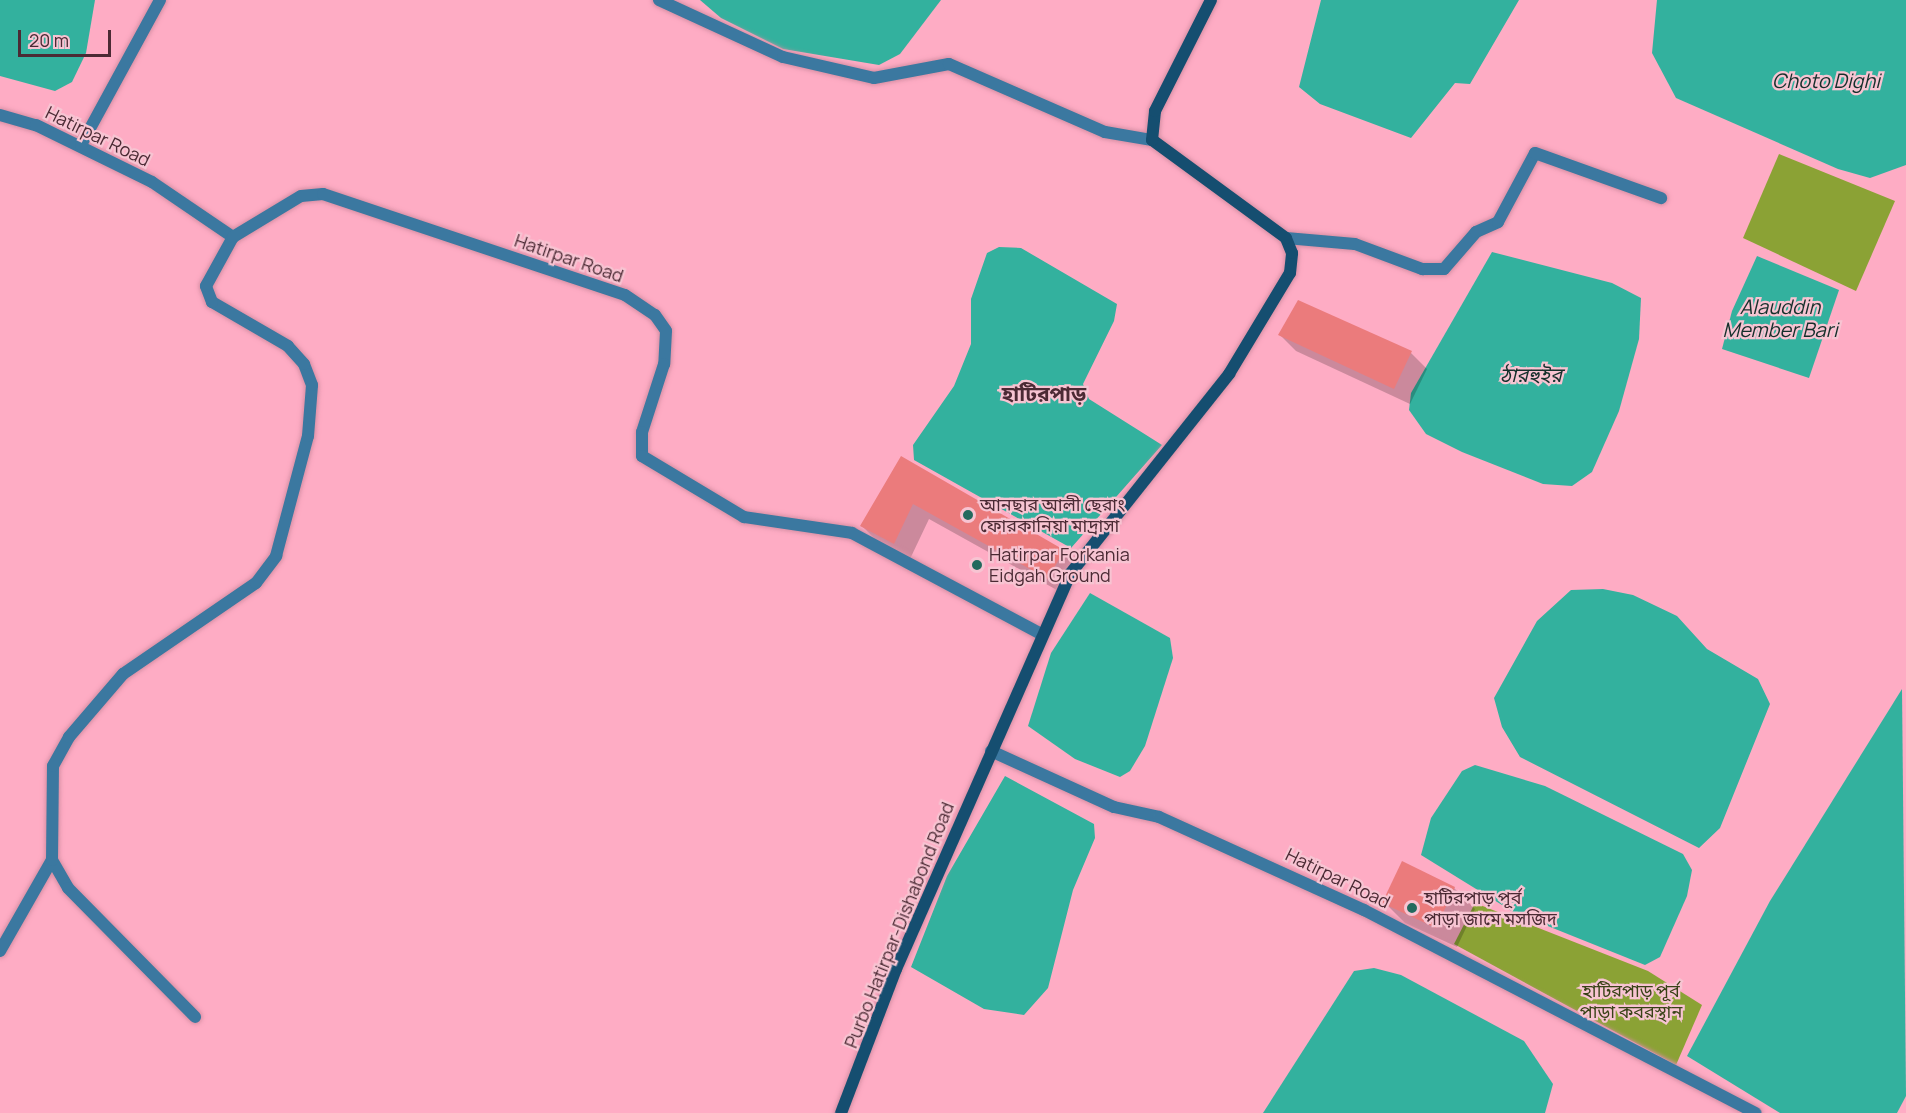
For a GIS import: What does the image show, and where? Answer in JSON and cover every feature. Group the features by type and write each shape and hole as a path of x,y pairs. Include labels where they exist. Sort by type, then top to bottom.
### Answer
{"street":[{"path":"81,145 160,0"},
{"path":"659,0 783,57 874,78 949,64 1105,132 1152,140 1286,238 1355,244 1422,269 1444,269 1476,232 1498,222 1535,153 1661,198"},
{"path":"1152,140 1155,111 1210,0"},
{"name":"Hatirpar Road","path":"0,116 81,145 152,182 233,237 275,208 323,194 625,295 656,315 666,331 664,364 642,432 642,456 744,518 852,533 1041,634"},
{"path":"0,951 52,860 53,766 69,737 123,674 256,583 276,556 308,436 312,385 304,364 288,346 212,302 206,286 233,237"},
{"name":"Purbo Hatirpar-Dishabond Road","path":"841,1113 1041,634 1094,540 1229,374 1290,273 1292,253 1286,238"},
{"name":"Hatirpar Road","path":"991,751 1114,807 1159,817 1344,901 1755,1113"},
{"path":"52,860 68,888 195,1017"}],"green space":[{"path":"1779,154 1895,201 1856,291 1743,238"},
{"name":"হাটিরপাড় পূর্ব পাড়া কবরস্থান","path":"1475,903 1648,971 1702,1005 1676,1065 1454,944"}],"water":[{"path":"0,0 95,0 86,53 72,82 55,91 0,76"},
{"path":"700,0 941,0 900,54 879,65 783,49 721,18"},
{"path":"1321,0 1519,0 1470,84 1455,83 1411,138 1320,104 1299,87"},
{"name":"Choto Dighi","path":"1657,0 1906,0 1906,165 1870,178 1838,169 1676,98 1652,53"},
{"path":"999,247 1021,248 1117,304 1114,321 1083,384 1089,399 1162,445 1071,548 914,460 913,445 954,386 971,344 971,299 987,253"},
{"name":"ঠারহুইর","path":"1492,252 1612,283 1641,298 1639,339 1619,411 1592,472 1572,486 1543,484 1462,452 1426,434 1409,410 1411,393"},
{"name":"Alauddin Member Bari","path":"1757,256 1839,290 1809,378 1722,349 1732,311"},
{"path":"1603,589 1633,595 1677,616 1707,649 1758,679 1770,704 1720,828 1699,848 1520,757 1502,727 1494,698 1537,621 1571,590"},
{"path":"1090,593 1170,638 1173,658 1145,746 1130,771 1120,777 1075,759 1028,726 1051,653"},
{"path":"1902,689 1906,1096 1897,1113 1780,1113 1687,1056 1770,901"},
{"path":"1475,765 1545,786 1683,854 1692,870 1687,896 1660,957 1645,965 1515,913 1421,855 1431,818 1462,771"},
{"path":"1005,776 1094,824 1095,838 1073,890 1048,988 1024,1015 984,1009 911,967 947,876"},
{"path":"1374,968 1401,975 1524,1041 1553,1084 1545,1113 1263,1113 1354,971"}],"building":[{"path":"1298,300 1412,351 1394,389 1278,335"},
{"name":"আনছার আলী ছেরাং ফোরকানিয়া মাদ্রাসা","path":"901,456 1064,550 1048,579 913,504 894,544 860,526"},
{"name":"হাটিরপাড় পূর্ব পাড়া জামে মসজিদ","path":"1402,861 1455,887 1436,928 1382,903"}],"place":[{"name":"আনছার আলী ছেরাং ফোরকানিয়া মাদ্রাসা","path":"968,515"},
{"name":"Hatirpar Forkania Eidgah Ground","path":"977,565"},
{"name":"হাটিরপাড় পূর্ব পাড়া জামে মসজিদ","path":"1412,908"}],"district":[{"name":"হাটিরপাড়","path":"1044,393"}]}
